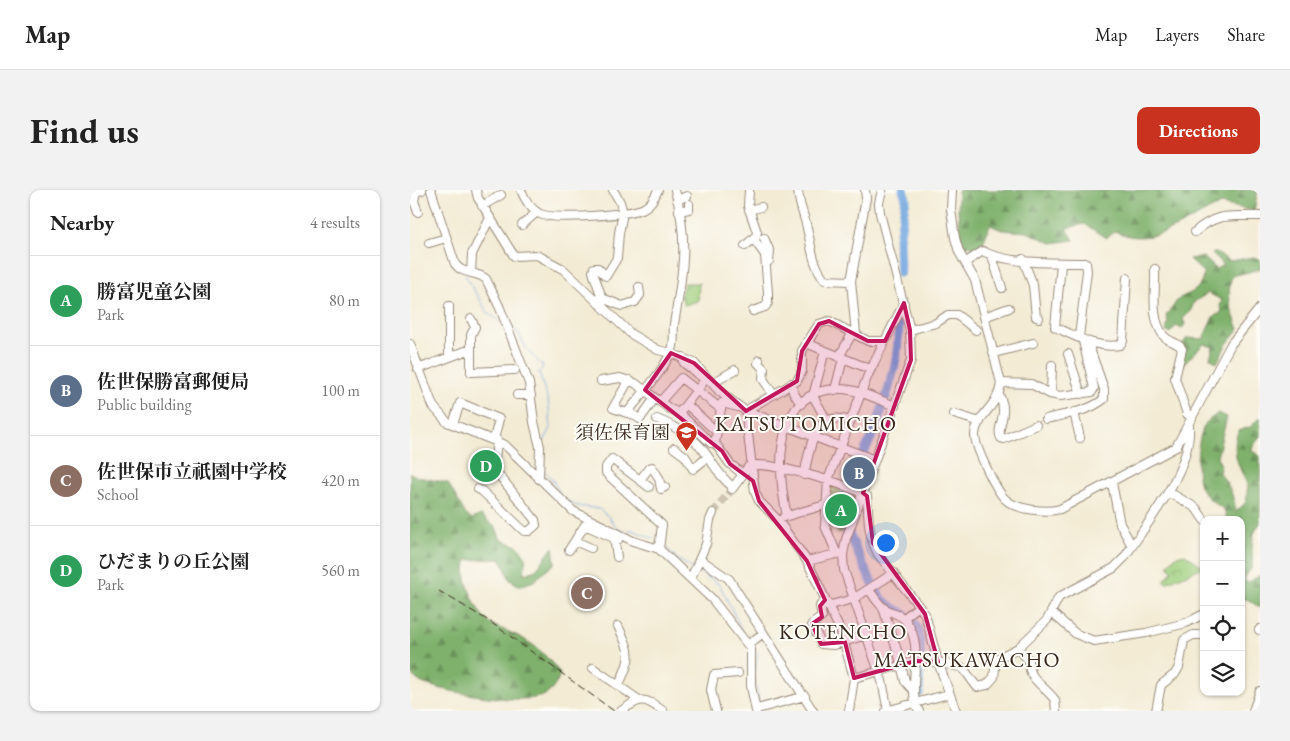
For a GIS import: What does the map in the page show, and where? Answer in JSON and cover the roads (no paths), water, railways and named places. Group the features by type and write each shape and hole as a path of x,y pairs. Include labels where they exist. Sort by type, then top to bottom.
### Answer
{"street":[{"path":"418,212 415,196 416,192 422,190"},
{"path":"431,190 446,238 459,269 486,279 503,316 531,395 534,422 540,447 539,478"},
{"path":"476,190 482,206 514,256 537,255 556,264 601,301 615,322 637,339 658,350 683,357 694,363 739,408"},
{"path":"521,190 528,205 537,212 556,217 624,213 644,208 651,202 658,190"},
{"path":"601,301 593,272 594,268 598,268 606,276 617,258 618,233 624,213 613,190"},
{"path":"628,412 671,353 685,261 680,211 675,190"},
{"path":"749,190 749,210 760,237"},
{"path":"798,190 799,208 808,229 810,249 816,266 825,280 850,281"},
{"path":"834,390 841,358 855,333 850,281 866,198 865,190"},
{"path":"840,554 911,360 910,330 880,213 879,203 882,190"},
{"path":"952,190 951,210 955,238 959,252 975,280 1001,384 999,394 980,422 975,434 976,443 997,485 1009,502 1035,510 1050,512 1112,483 1176,447 1232,344 1260,308"},
{"path":"482,206 501,195"},
{"path":"677,200 687,196"},
{"path":"680,211 689,208 689,204"},
{"path":"749,210 761,207"},
{"path":"522,225 537,212"},
{"path":"1195,232 1203,225 1224,215 1260,216"},
{"path":"471,273 472,254 490,218"},
{"path":"745,246 760,237"},
{"path":"753,311 764,307 768,303 765,254 755,241 760,237"},
{"path":"430,243 446,238"},
{"path":"966,262 979,251 998,259 1061,264 1086,263 1083,340 1094,388 1092,392 1051,394 1031,384 1001,384"},
{"path":"992,256 1002,288"},
{"path":"1023,260 1033,285 1036,317 1039,318"},
{"path":"1061,264 1055,327 1083,340 1115,346 1120,345 1123,341 1127,278"},
{"path":"854,678 902,664 919,661 938,662 963,668 976,686 980,688 988,686 994,678 996,659 1018,648 1047,620 1058,597 1114,568 1132,546 1169,492 1185,454 1190,421 1175,378 1182,350 1179,344 1163,335 1155,317 1155,269"},
{"path":"601,301 622,306 635,302 640,296 639,287"},
{"path":"904,303 870,369 840,446 828,480 825,526 840,554 853,599 878,671 887,711 949,694"},
{"path":"449,306 449,356"},
{"path":"984,316 1009,308"},
{"path":"910,330 936,322 948,315 957,315 976,330"},
{"path":"471,319 475,327 471,335 471,372 515,370"},
{"path":"849,711 854,678 845,642 807,561 777,520 759,501 755,492 747,426 748,412 755,404 792,384 800,375 802,350 815,329 825,322 833,322 868,340 885,340"},
{"path":"1046,419 1097,405 1104,399 1104,389 1083,340"},
{"path":"806,343 870,369"},
{"path":"994,353 1033,343"},
{"path":"410,344 433,406 443,418 452,424 505,445 573,511 624,537 658,549 712,599 748,645 752,654 751,686 757,710 805,696"},
{"path":"418,369 470,349"},
{"path":"825,351 813,396 828,420"},
{"path":"1068,354 1081,394"},
{"path":"679,413 705,380 684,363 683,357"},
{"path":"759,360 758,363 764,369 763,379 773,394"},
{"path":"1051,394 1052,365"},
{"path":"713,384 732,370"},
{"path":"601,381 613,378 629,380 645,390 679,413 712,442 715,442 730,464 743,474"},
{"path":"629,380 613,408 640,418 681,378 721,409"},
{"path":"792,384 793,392 801,404"},
{"path":"787,516 780,468 787,426 795,410 813,396 841,389 895,406"},
{"path":"999,394 1005,407 999,430 1001,438 1004,439 1036,425"},
{"path":"517,396 531,395"},
{"path":"452,424 460,403 499,419 495,440 494,469 536,525 528,531 524,531 478,489"},
{"path":"715,442 722,403 875,460"},
{"path":"686,404 717,432"},
{"path":"1074,412 1081,435"},
{"path":"954,414 980,422"},
{"path":"804,475 813,437 821,425 828,420 840,418 850,420"},
{"path":"657,419 675,426 699,445 727,483 733,488 752,465"},
{"path":"674,448 685,456 694,469 708,457"},
{"path":"649,487 612,459 606,468 606,473 662,525 658,549"},
{"path":"752,465 780,468 828,480 867,496 868,525 873,543 878,554 925,614 938,662 956,711"},
{"path":"640,480 652,467 659,478 661,489 665,487"},
{"path":"1112,483 1120,524 1132,546"},
{"path":"1169,492 1196,508 1201,516"},
{"path":"777,520 825,506"},
{"path":"691,578 708,537 710,520 713,513"},
{"path":"568,550 586,525 619,540 624,537"},
{"path":"614,538 617,557"},
{"path":"575,541 590,548"},
{"path":"807,561 840,554"},
{"path":"700,559 729,579 813,711"},
{"path":"866,635 834,645 821,644 812,624 822,617 820,606 826,603 853,599 894,573"},
{"path":"869,589 883,608 902,664 906,684 912,689"},
{"path":"907,616 919,606"},
{"path":"883,608 907,616"},
{"path":"1051,612 1076,634 1094,641 1146,633 1186,623 1200,616"},
{"path":"907,616 919,661 912,689 919,711"},
{"path":"618,626 630,657 619,685"},
{"path":"748,645 763,633"},
{"path":"1156,711 1161,685 1175,674 1179,667 1184,640 1193,635 1200,635"},
{"path":"1018,648 1029,660 1029,670 1032,676 1055,700 1056,711"},
{"path":"593,668 639,700 651,702 663,711"},
{"path":"716,711 711,690 714,675 738,673"},
{"path":"1253,711 1260,691"},
{"path":"621,711 639,700"}],"waterway":[{"path":"900,273 899,239 906,198 903,190"},
{"path":"456,255 460,265"},
{"path":"465,275 488,313 501,322"},
{"path":"899,326 896,359 888,391 868,446 849,483 843,514 854,544 879,594 887,604 908,617 916,626 920,647 919,693"},
{"path":"511,327 518,332 527,350 543,366 539,373 548,400 551,428 543,443"},
{"path":"543,470 552,479 560,493"},
{"path":"568,501 577,506 599,509 609,517 616,528 623,531 632,530 658,540"},
{"path":"663,544 677,559 692,568"},
{"path":"698,571 720,585 744,635"},
{"path":"753,645 758,653 755,672"},
{"path":"755,676 759,704"}],"tunnel":[{"path":"713,513 732,489"}],"railway":[{"path":"439,591 489,621 614,711"}],"place":[{"name":"須佐保育園","path":"686,451"},
{"name":"ひだまりの丘公園","path":"486,466"},
{"name":"佐世保勝富郵便局","path":"859,473"},
{"name":"勝富児童公園","path":"841,510"},
{"name":"佐世保市立祇園中学校","path":"587,593"}],"district":[{"name":"KATSUTOMICHO","path":"806,423"},
{"name":"KOTENCHO","path":"843,631"},
{"name":"MATSUKAWACHO","path":"967,659"}]}
